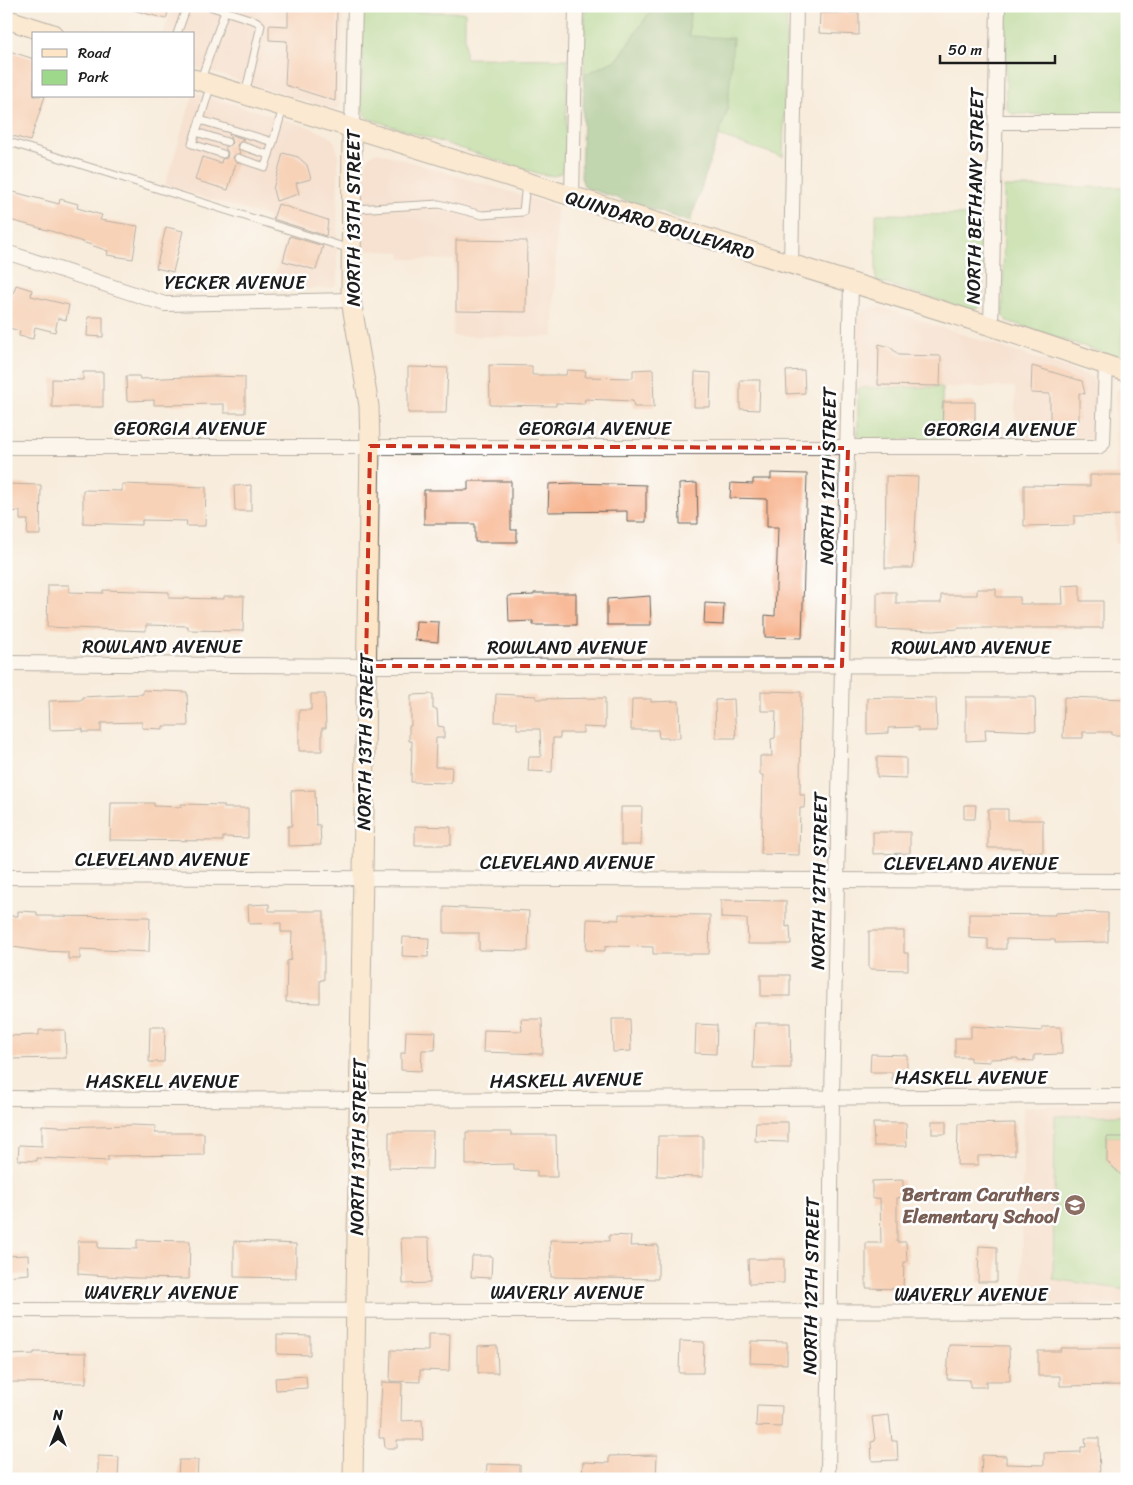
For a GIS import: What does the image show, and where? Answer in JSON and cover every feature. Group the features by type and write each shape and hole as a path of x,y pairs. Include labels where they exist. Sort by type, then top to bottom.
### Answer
{"street":[{"name":"NORTH 13TH STREET","path":"352,1479 358,1100 364,880 370,446 369,406 351,300 350,249 355,6"},
{"path":"572,197 576,6"},
{"path":"791,266 796,6"},
{"name":"NORTH BETHANY STREET","path":"991,326 998,6"},
{"path":"6,19 47,32"},
{"name":"QUINDARO BOULEVARD","path":"202,81 791,266 991,326 1127,372"},
{"path":"996,122 1127,122"},
{"name":"YECKER AVENUE","path":"6,252 166,304 351,300"},
{"name":"NORTH 12TH STREET","path":"828,1479 828,1312 832,1096 851,284"},
{"name":"GEORGIA AVENUE","path":"6,447 1098,447 1104,443 1106,365"},
{"name":"ROWLAND AVENUE","path":"6,663 366,666 1127,665"},
{"name":"CLEVELAND AVENUE","path":"6,877 838,882 1127,881"},
{"name":"HASKELL AVENUE","path":"6,1098 358,1100 832,1096 1127,1096"},
{"name":"WAVERLY AVENUE","path":"6,1310 1127,1312"}],"lane":[{"path":"178,32 187,6"},
{"path":"209,6 256,21 261,25 245,95"},
{"path":"349,6 355,6"},
{"path":"223,154 192,144 200,120 202,81 225,11"},
{"path":"238,158 265,166 284,107"},
{"path":"200,120 273,142"},
{"path":"196,132 227,142"},
{"path":"6,141 350,249"},
{"path":"242,146 269,155"},
{"path":"351,210 439,204 482,215 522,212 526,183"}],"highlighted area":[{"path":"370,446 848,448 842,666 366,666"}],"shaded area":[{"path":"172,6 329,6 343,11 340,108 334,110 195,67 195,32 164,32"},
{"path":"195,92 309,127 329,136 335,142 338,156 337,284 331,288 270,290 287,235 266,228 268,217 165,185 192,98 195,98"},
{"path":"378,152 557,206 554,337 453,336 454,260 401,259 400,252 362,250 366,163 370,155"},
{"path":"871,307 883,308 1092,377 1095,385 1095,439 1015,439 1015,387 858,388 858,318 863,311"},
{"path":"1119,387 1127,387 1127,543 1115,543 1115,393"},
{"name":"Bertram Caruthers Elementary School","path":"1023,1106 1127,1106 1127,1304 1022,1306"}],"green space":[{"path":"585,6 649,6 650,12 618,59 584,75"},
{"path":"649,6 690,6 689,36 733,38 728,108 690,222 589,189 584,186 581,178 584,75 618,59 650,12"},
{"path":"690,6 787,6 783,157 718,136 728,108 689,36"},
{"path":"1006,6 1126,6 1125,115 1012,114 1006,107"},
{"path":"363,12 465,12 465,58 568,59 565,163 562,172 554,176 540,174 367,118 361,105"},
{"path":"1004,187 1124,187 1122,359 1007,321 1003,316"},
{"path":"876,214 984,215 983,300 979,308 972,310 876,281"},
{"path":"942,387 943,440 863,439 858,435 858,388"},
{"path":"1127,1115 1127,1137 1107,1137 1107,1161 1127,1181 1127,1290 1053,1279 1055,1116"}],"building":[{"path":"134,6 170,6 166,19 133,10"},
{"path":"288,6 325,6 337,10 335,101 285,85 287,41 269,40 269,25 288,26"},
{"path":"820,13 859,13 859,35 819,33"},
{"path":"6,50 32,58 32,98 44,98 30,141 6,134"},
{"path":"229,134 244,139 237,145 240,153 233,157 236,163 228,190 195,180 202,157 221,163 222,159 227,158 228,153 225,147 232,143"},
{"path":"283,153 298,157 307,165 311,179 296,183 299,194 276,201 273,189"},
{"path":"6,190 59,204 60,199 78,204 77,208 102,215 100,220 138,226 133,259 107,255 108,251 51,231 6,219"},
{"path":"278,204 328,220 326,236 273,219"},
{"path":"166,227 183,231 173,272 156,268"},
{"path":"290,236 323,246 316,270 283,261"},
{"path":"456,240 527,241 526,312 456,311"},
{"path":"16,285 32,290 31,296 69,305 66,320 58,318 55,332 35,327 33,339 19,336 20,331 6,327 6,316"},
{"path":"88,317 103,317 103,337 87,336"},
{"path":"879,344 890,347 899,355 941,356 940,386 878,385"},
{"path":"489,365 532,366 532,375 566,375 567,370 586,371 585,377 633,378 633,370 653,369 654,407 634,407 633,401 585,399 584,404 556,403 556,406 490,405"},
{"path":"1032,366 1082,381 1085,394 1079,393 1079,421 1073,421 1073,429 1050,429 1050,394 1031,393"},
{"path":"408,367 448,368 446,413 408,413"},
{"path":"804,370 805,393 787,394 786,371"},
{"path":"83,372 103,372 103,407 52,407 52,379 83,380"},
{"path":"695,372 711,373 710,407 694,407"},
{"path":"126,376 139,376 140,379 211,376 245,377 245,413 224,413 224,404 154,405 154,400 127,401"},
{"path":"740,380 760,380 759,410 740,409"},
{"path":"943,402 975,402 975,422 966,422 966,428 942,428"},
{"path":"771,473 807,474 802,638 765,637 765,615 775,616 778,527 767,527 767,499 730,498 731,483 753,484 753,479 771,479"},
{"path":"1090,475 1127,475 1127,515 1074,516 1074,525 1024,526 1024,485 1090,486"},
{"path":"886,476 918,477 913,568 885,568"},
{"path":"468,481 511,481 511,530 517,530 517,542 475,542 475,524 424,524 424,490 468,490"},
{"path":"697,483 698,524 680,524 679,484"},
{"path":"6,484 41,485 40,535 27,535 28,520 20,520 20,511 6,512"},
{"path":"122,484 206,487 205,526 186,526 187,521 142,520 142,525 83,523 83,490 122,491"},
{"path":"549,484 646,485 646,522 627,522 627,511 548,512"},
{"path":"251,485 251,511 235,511 234,486"},
{"path":"48,585 69,585 69,592 103,593 103,590 169,592 169,598 224,599 224,596 244,596 243,631 188,630 188,626 146,625 146,631 47,627"},
{"path":"1080,585 1080,601 1103,601 1103,628 958,628 934,631 877,629 877,592 896,592 896,603 941,603 941,595 977,595 977,589 996,589 996,597 1020,597 1020,604 1063,604 1062,586"},
{"path":"534,593 576,593 576,625 533,625 533,621 509,622 508,596 534,595"},
{"path":"650,596 651,625 607,625 607,599"},
{"path":"705,603 724,604 723,625 704,624"},
{"path":"416,621 439,622 438,642 415,640"},
{"path":"143,690 187,692 188,726 163,726 163,729 142,728 142,722 101,723 101,732 83,732 83,729 50,730 49,701 82,700 82,697 143,694"},
{"path":"761,691 801,692 800,795 805,795 804,808 800,808 799,855 761,854 763,775 760,775 760,756 772,756 771,739 775,738 776,711 761,711"},
{"path":"311,694 325,694 326,728 322,728 322,751 299,751 299,710 311,710"},
{"path":"433,694 433,709 437,709 438,726 444,727 444,738 436,738 435,767 452,767 451,783 411,782 412,741 409,741 409,726 411,726 411,695"},
{"path":"496,694 536,696 536,699 605,698 605,728 583,727 583,733 560,733 560,738 553,738 552,772 528,771 529,757 541,757 540,729 517,729 517,722 495,722"},
{"path":"966,697 1035,697 1036,731 985,729 986,740 966,741"},
{"path":"1064,697 1127,699 1127,735 1112,735 1112,732 1083,732 1083,738 1063,738"},
{"path":"867,698 936,698 937,731 918,731 918,727 888,728 888,733 867,734"},
{"path":"632,699 651,699 651,702 679,701 680,738 659,738 658,730 631,730"},
{"path":"734,699 736,738 716,738 715,700"},
{"path":"877,757 906,758 906,778 877,777"},
{"path":"315,790 316,825 320,825 321,845 288,846 288,826 292,826 291,791"},
{"path":"111,803 154,803 154,806 181,807 181,804 224,805 224,808 248,808 248,838 223,837 223,841 110,840"},
{"path":"964,805 976,805 975,819 964,819"},
{"path":"621,807 642,807 641,845 621,845"},
{"path":"988,809 1008,809 1008,820 1043,820 1043,852 1022,852 1022,848 988,848"},
{"path":"415,826 451,827 451,845 415,845"},
{"path":"873,832 910,832 910,853 873,854"},
{"path":"721,900 786,901 786,927 790,926 791,944 748,944 747,919 721,918"},
{"path":"269,904 269,911 324,911 324,980 320,980 320,1003 286,1002 287,961 291,960 292,932 281,932 281,923 249,924 248,905"},
{"path":"444,907 529,911 528,951 479,950 479,933 444,933"},
{"path":"18,911 37,912 37,916 150,917 149,952 80,949 80,959 68,959 68,952 40,951 6,946 6,916 18,916"},
{"path":"1055,913 1108,913 1108,942 1055,943 1055,940 1006,939 1006,949 988,949 988,939 969,938 969,914 1055,915"},
{"path":"619,914 710,915 709,954 653,954 653,947 612,946 605,947 605,951 586,950 587,919 619,920"},
{"path":"869,931 904,931 904,953 908,953 908,970 869,969"},
{"path":"403,937 429,938 428,957 402,956"},
{"path":"761,975 790,975 790,996 761,996"},
{"path":"521,1019 542,1019 543,1054 483,1052 484,1030 522,1031"},
{"path":"612,1019 630,1019 631,1051 613,1052"},
{"path":"755,1023 790,1023 791,1068 753,1068"},
{"path":"696,1024 717,1025 716,1054 695,1053"},
{"path":"971,1026 1042,1031 1042,1027 1061,1027 1062,1054 1034,1055 1034,1061 1018,1060 1018,1058 990,1059 990,1062 970,1061 970,1057 955,1057 955,1038 971,1038"},
{"path":"150,1027 165,1027 164,1062 149,1062"},
{"path":"39,1030 65,1030 66,1058 6,1059 6,1036 39,1035"},
{"path":"406,1031 436,1032 435,1050 422,1050 421,1071 401,1070 401,1053 405,1053"},
{"path":"871,1054 907,1055 907,1082 892,1081 892,1072 870,1072"},
{"path":"932,1121 946,1121 946,1134 932,1134"},
{"path":"756,1122 788,1122 788,1142 755,1141"},
{"path":"873,1123 906,1123 907,1146 874,1146"},
{"path":"1015,1123 1015,1155 978,1156 978,1165 957,1165 958,1124"},
{"path":"42,1125 59,1127 156,1126 155,1133 204,1133 204,1155 108,1156 108,1161 37,1158 37,1161 18,1160 19,1145 42,1146"},
{"path":"389,1132 433,1132 432,1169 389,1168"},
{"path":"466,1132 556,1135 557,1177 537,1177 537,1171 514,1170 514,1164 466,1165"},
{"path":"658,1136 703,1136 703,1177 657,1176"},
{"name":"Bertram Caruthers Elementary School","path":"1107,1137 1127,1137 1127,1181 1107,1161"},
{"path":"903,1180 903,1197 897,1198 897,1242 906,1242 907,1262 904,1262 903,1289 866,1288 866,1243 881,1243 880,1198 872,1199 872,1181"},
{"path":"609,1235 631,1236 630,1246 658,1245 658,1279 551,1277 550,1240 609,1241"},
{"path":"401,1238 429,1238 430,1283 403,1284"},
{"path":"137,1240 190,1241 189,1279 78,1274 78,1241 98,1241 98,1248 137,1249"},
{"path":"234,1241 296,1244 296,1278 234,1277"},
{"path":"979,1246 997,1247 997,1282 978,1282"},
{"path":"28,1255 29,1274 6,1276 6,1256"},
{"path":"472,1256 492,1256 491,1278 471,1277"},
{"path":"748,1259 784,1259 784,1283 749,1284"},
{"path":"428,1334 450,1334 449,1371 420,1370 420,1382 390,1381 391,1350 428,1351"},
{"path":"277,1335 310,1336 310,1355 277,1354"},
{"path":"680,1341 704,1342 703,1373 679,1373"},
{"path":"751,1341 787,1342 787,1364 750,1363"},
{"path":"497,1345 498,1373 478,1373 478,1346"},
{"path":"949,1345 1009,1346 1010,1381 986,1381 986,1387 970,1387 970,1380 947,1379"},
{"path":"1061,1348 1123,1348 1123,1385 1060,1386 1060,1376 1038,1376 1038,1351 1061,1351"},
{"path":"34,1352 86,1353 86,1383 6,1382 6,1355 34,1354"},
{"path":"306,1376 307,1388 276,1390 275,1378"},
{"path":"382,1382 402,1383 401,1421 422,1420 423,1440 397,1440 397,1448 385,1448 384,1438 379,1438"},
{"path":"757,1405 782,1406 781,1427 756,1426"},
{"path":"889,1415 892,1441 897,1441 898,1460 872,1461 871,1442 875,1441 872,1417"},
{"path":"1085,1438 1099,1438 1100,1479 981,1479 982,1455 1006,1456 1006,1464 1044,1465 1044,1453 1081,1452 1081,1447 1086,1447"},
{"path":"657,1455 656,1479 582,1479 583,1462 609,1463 609,1456"},
{"path":"98,1456 119,1457 118,1479 98,1479"},
{"path":"179,1460 198,1460 197,1479 178,1479"},
{"path":"487,1464 520,1465 520,1479 486,1479"}],"place":[{"name":"Bertram Caruthers Elementary School","path":"1075,1205"}]}
